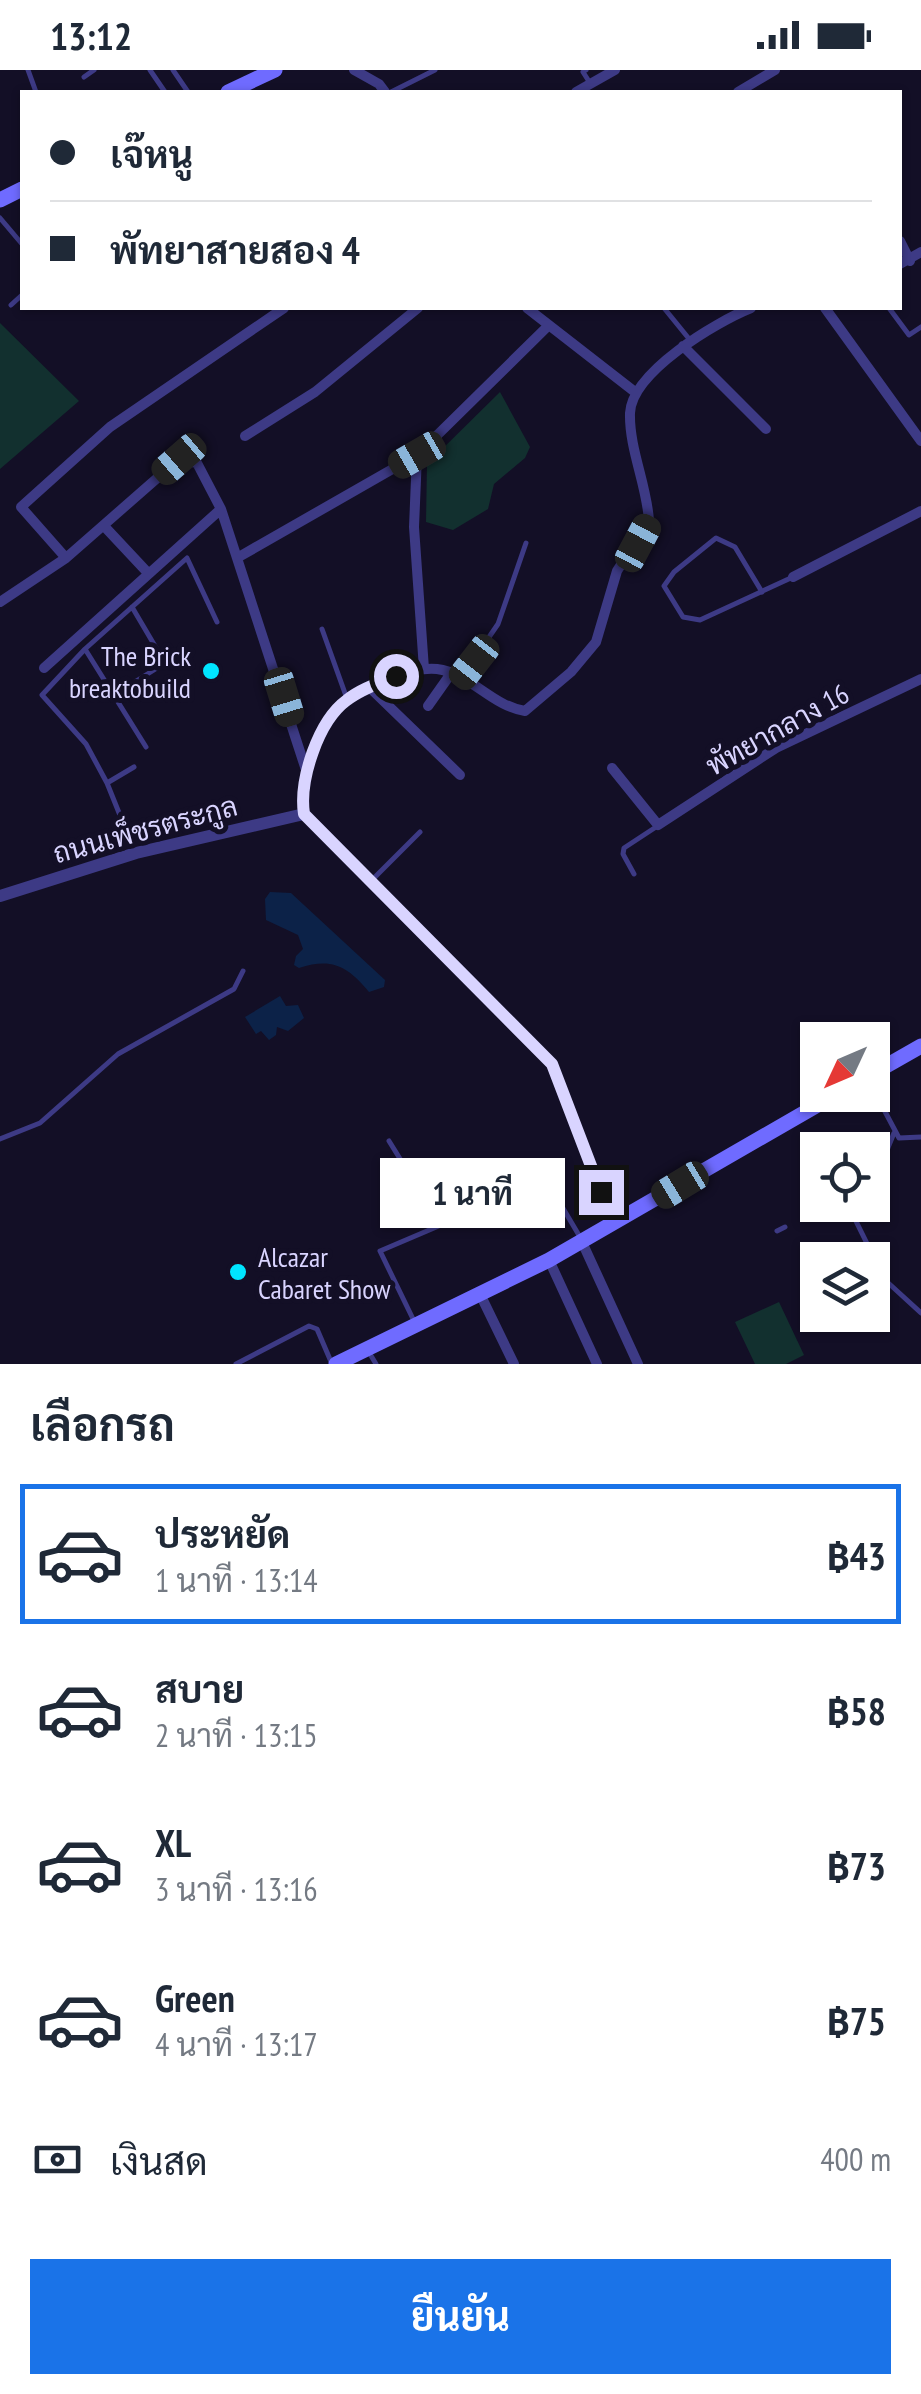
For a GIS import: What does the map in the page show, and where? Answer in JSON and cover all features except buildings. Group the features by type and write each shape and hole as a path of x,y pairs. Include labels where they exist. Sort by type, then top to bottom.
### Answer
{"main road":[{"path":"232,90 275,70"},
{"path":"890,1064 921,1046"},
{"path":"334,1364 372,1357 415,1324 549,1260 806,1112"}],"street":[{"path":"354,70 386,90"},
{"path":"580,90 614,70"},
{"path":"741,90 775,70"},
{"path":"905,263 921,252"},
{"path":"66,558 21,506 110,427 281,310"},
{"path":"245,436 315,392 416,310"},
{"path":"528,310 635,392"},
{"path":"613,1224 552,1064 304,814 306,770 315,746 347,699 368,687 424,669 457,675 510,709 525,712 571,672 596,642 618,571 649,521 630,412 635,392 687,344 743,310"},
{"path":"826,310 921,441"},
{"path":"237,558 417,455 548,326"},
{"path":"687,344 766,428"},
{"path":"417,455 414,527 424,669"},
{"path":"0,602 66,558 179,459 197,463 221,510 306,770"},
{"path":"44,668 221,510"},
{"path":"793,577 921,511"},
{"path":"104,526 148,572"},
{"path":"428,706 457,675"},
{"name":"พัทยากลาง 16","path":"658,825 776,748 921,679"},
{"path":"368,687 460,774"},
{"path":"612,768 658,825"},
{"name":"ถนนเพ็ชรตระกูล","path":"0,896 136,853 304,814"},
{"path":"582,1242 638,1364"},
{"path":"549,1260 597,1364"},
{"path":"480,1294 514,1364"}],"lane":[{"path":"84,77 94,70"},
{"path":"392,90 435,70"},
{"path":"586,70 583,72 590,84"},
{"path":"0,218 20,242"},
{"path":"11,306 20,297"},
{"path":"665,310 687,344"},
{"path":"890,310 909,336 921,328"},
{"path":"762,592 735,547 716,538 674,572 664,586 683,617 700,620 762,592 793,577"},
{"path":"457,675 498,624 526,542"},
{"path":"136,853 86,744 42,695 85,650 187,558 217,622"},
{"path":"114,695 165,662 132,607"},
{"path":"322,629 347,699"},
{"path":"85,650 146,747"},
{"path":"106,783 134,767"},
{"path":"634,874 623,854 624,848 658,825"},
{"path":"372,880 420,832"},
{"path":"0,1139 40,1123 118,1054 234,989 243,971"},
{"path":"884,1112 894,1133 904,1140 921,1137"},
{"path":"890,1144 894,1133"},
{"path":"389,1141 441,1225"},
{"path":"415,1324 380,1251 441,1225 542,1172 582,1242"},
{"path":"856,1222 885,1280 921,1314"},
{"path":"777,1231 785,1227"},
{"path":"236,1364 309,1326 317,1329 334,1364"}],"green space":[{"path":"0,323 79,401 0,469"},
{"path":"500,392 530,447 525,458 494,484 488,509 453,530 426,522 427,464"},
{"path":"779,1302 804,1355 786,1364 755,1364 735,1322"}],"water":[{"path":"270,892 291,893 385,980 384,987 369,992 354,976 331,964 299,968 294,965 303,949 298,935 266,920 265,899"},
{"path":"280,996 286,1006 298,1005 304,1018 288,1031 277,1027 276,1035 269,1040 261,1031 256,1034 245,1017"}],"place":[{"name":"The Brick breaktobuild","path":"211,671"},
{"name":"Alcazar Cabaret Show","path":"238,1272"}],"route":[{"path":"396,676 368,687 340,706 315,746 306,770 304,814 545,1055 558,1074 601,1192"}]}
